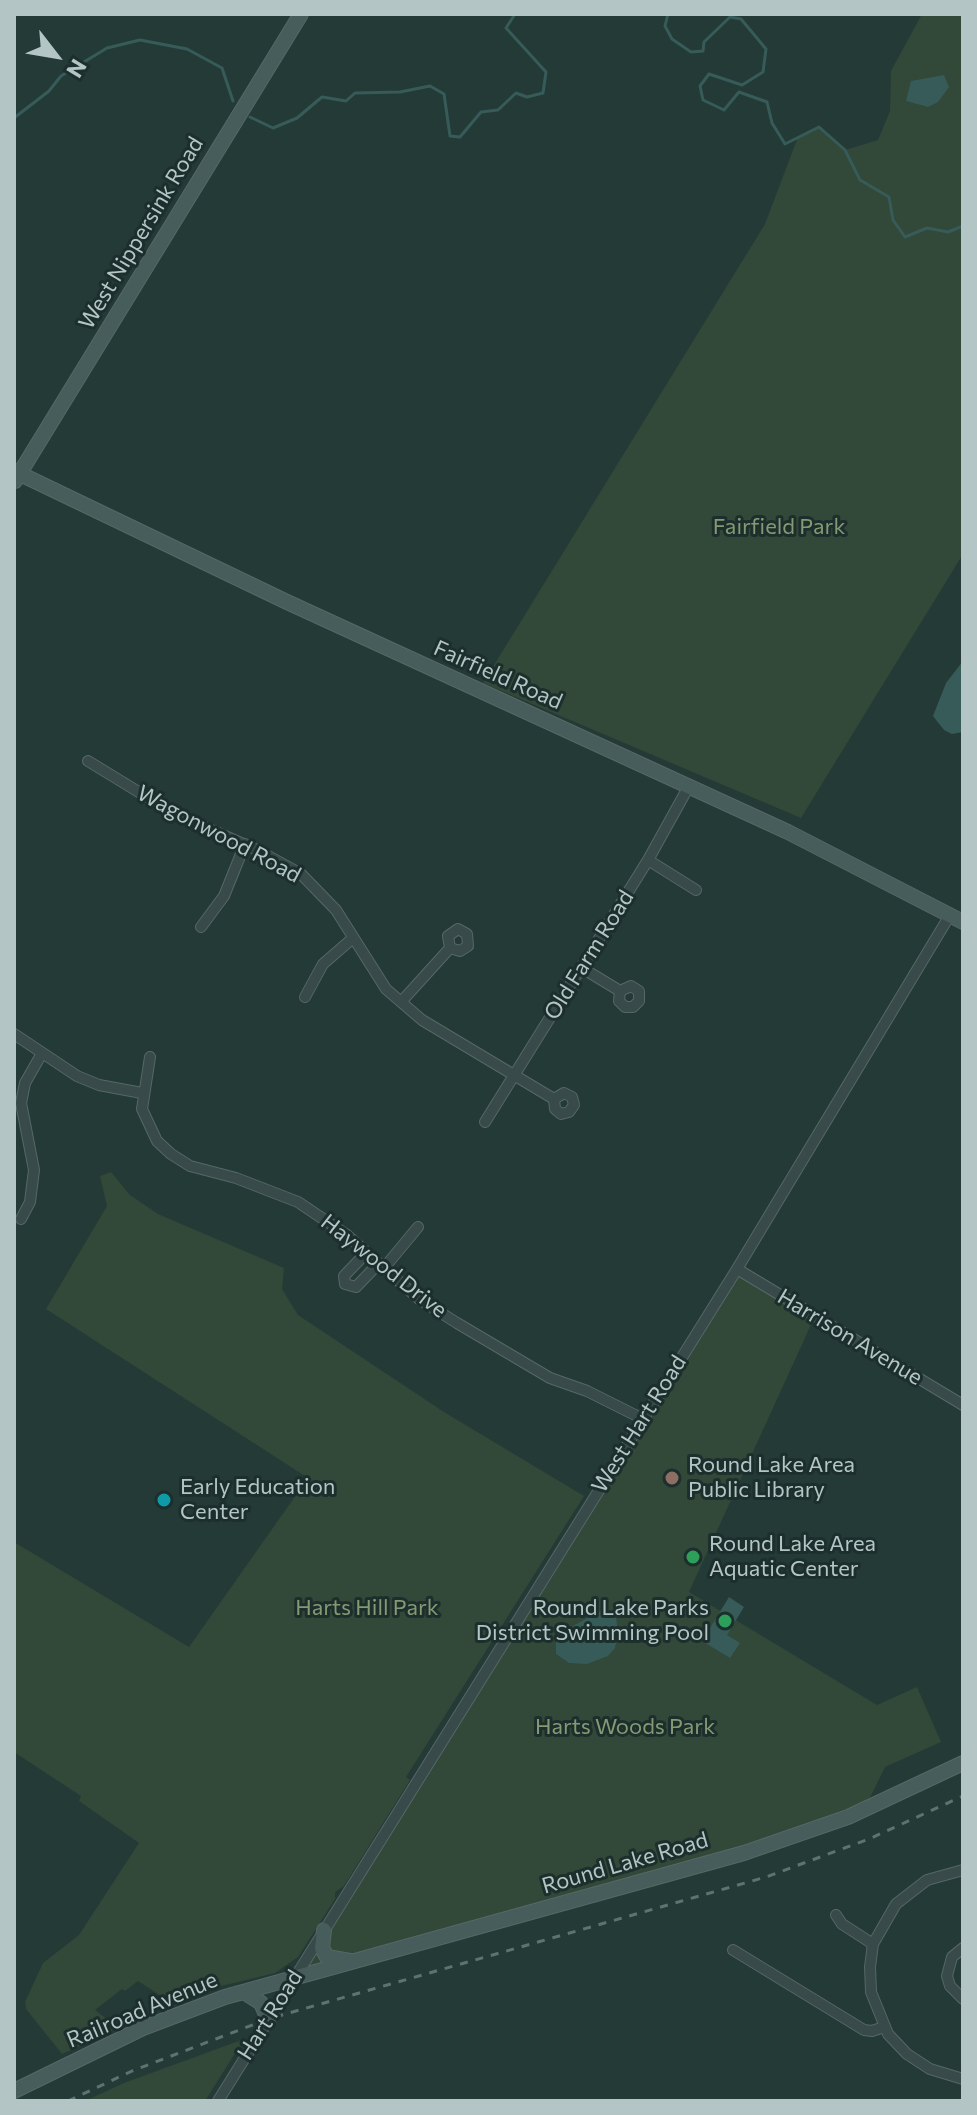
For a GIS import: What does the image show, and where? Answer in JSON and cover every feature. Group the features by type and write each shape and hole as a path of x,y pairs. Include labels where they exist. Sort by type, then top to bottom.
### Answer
{"street":[{"name":"West Nippersink Road","path":"16,476 301,14"},
{"name":"Fairfield Road","path":"16,476 689,786 956,919"},
{"name":"Wagonwood Road","path":"88,761 173,813 281,861 312,884 336,910 386,989 422,1020 554,1099"},
{"name":"Old Farm Road","path":"485,1122 648,860 689,786"},
{"path":"201,927 224,896 245,844"},
{"path":"648,860 696,890"},
{"name":"West Hart Road","path":"324,1930 956,919"},
{"path":"305,997 323,964 353,938"},
{"path":"401,1002 450,948"},
{"path":"582,968 620,991"},
{"path":"14,1034 41,1055 99,1085 142,1093"},
{"path":"21,1219 30,1202 34,1170 21,1103 25,1083 41,1055"},
{"name":"Haywood Drive","path":"150,1057 142,1093 147,1124 157,1141 171,1154 190,1166 236,1178 298,1202 367,1252 419,1299 550,1378 587,1391 643,1419"},
{"path":"367,1252 344,1276 345,1284 356,1287 382,1266 418,1227"},
{"name":"Harrison Avenue","path":"737,1269 963,1405"},
{"name":"Round Lake Road","path":"291,1981 744,1853 848,1817 963,1763"},
{"path":"963,1870 927,1880 896,1904 873,1944 871,1992 884,2027 907,2054 930,2069 963,2079"},
{"path":"836,1915 842,1924 873,1944"},
{"path":"324,1930 322,1948 327,1957 358,1962"},
{"name":"Hart Road","path":"218,2101 324,1930"},
{"path":"963,1948 952,1957 947,1976 950,1986 963,1999"},
{"path":"733,1950 864,2030 884,2027"},
{"name":"Railroad Avenue","path":"14,2091 143,2028 244,1992 291,1981"},
{"path":"244,1992 261,2003 268,2019"}],"green space":[{"name":"Fairfield Park","path":"922,14 963,14 963,554 801,818 483,683 765,224 798,137 819,127 845,150 878,140 890,111 891,71"},
{"name":"Harts Hill Park","path":"111,1172 130,1195 158,1214 284,1268 282,1289 298,1315 444,1412 584,1496 406,1777 410,1780 344,1886 335,1892 335,1899 298,1957 275,1973 213,1988 173,2004 138,1981 95,2010 116,2026 110,2033 62,2054 26,2009 25,2002 43,1963 79,1935 139,1843 79,1801 81,1796 14,1752 14,1542 189,1647 308,1478 46,1309 107,1206 100,1176"},
{"name":"Harts Woods Park","path":"737,1269 815,1316 689,1592 877,1705 917,1687 941,1742 885,1767 864,1810 291,1981"},
{"path":"244,2039 205,2101 85,2101 124,2083"}],"water":[{"path":"944,75 949,87 938,102 928,107 906,101 911,81"},
{"path":"963,661 963,732 952,734 944,730 933,716 946,683"},
{"name":"Round Lake Parks District Swimming Pool","path":"729,1597 744,1607 727,1635 740,1643 730,1658 702,1641"},
{"path":"604,1609 616,1617 618,1632 615,1648 608,1656 587,1664 569,1663 556,1654 556,1639 560,1633"}],"waterway":[{"path":"250,117 273,128 297,118 322,97 346,101 355,93 400,92 430,86 444,94 450,136 460,137 481,112 498,110 516,93 527,97 543,93 546,72 506,28 515,14"},
{"path":"668,14 665,26 672,39 691,52 703,51 704,42 730,17 741,19 766,49 763,72 742,85 709,74 700,86 703,100 724,110 739,92 767,102 772,123 785,144 819,127 845,150 860,180 889,197 893,220 905,237 927,228 948,232 963,226"},
{"path":"14,118 49,91 61,76 107,48 140,40 187,49 222,68 233,101"}],"railway":[{"path":"68,2101 132,2071 268,2019 766,1877 869,1839 963,1796"}],"place":[{"name":"Round Lake Area Public Library","path":"672,1478"},
{"name":"Early Education Center","path":"164,1500"},
{"name":"Round Lake Area Aquatic Center","path":"693,1557"},
{"name":"Round Lake Parks District Swimming Pool","path":"725,1621"}]}
